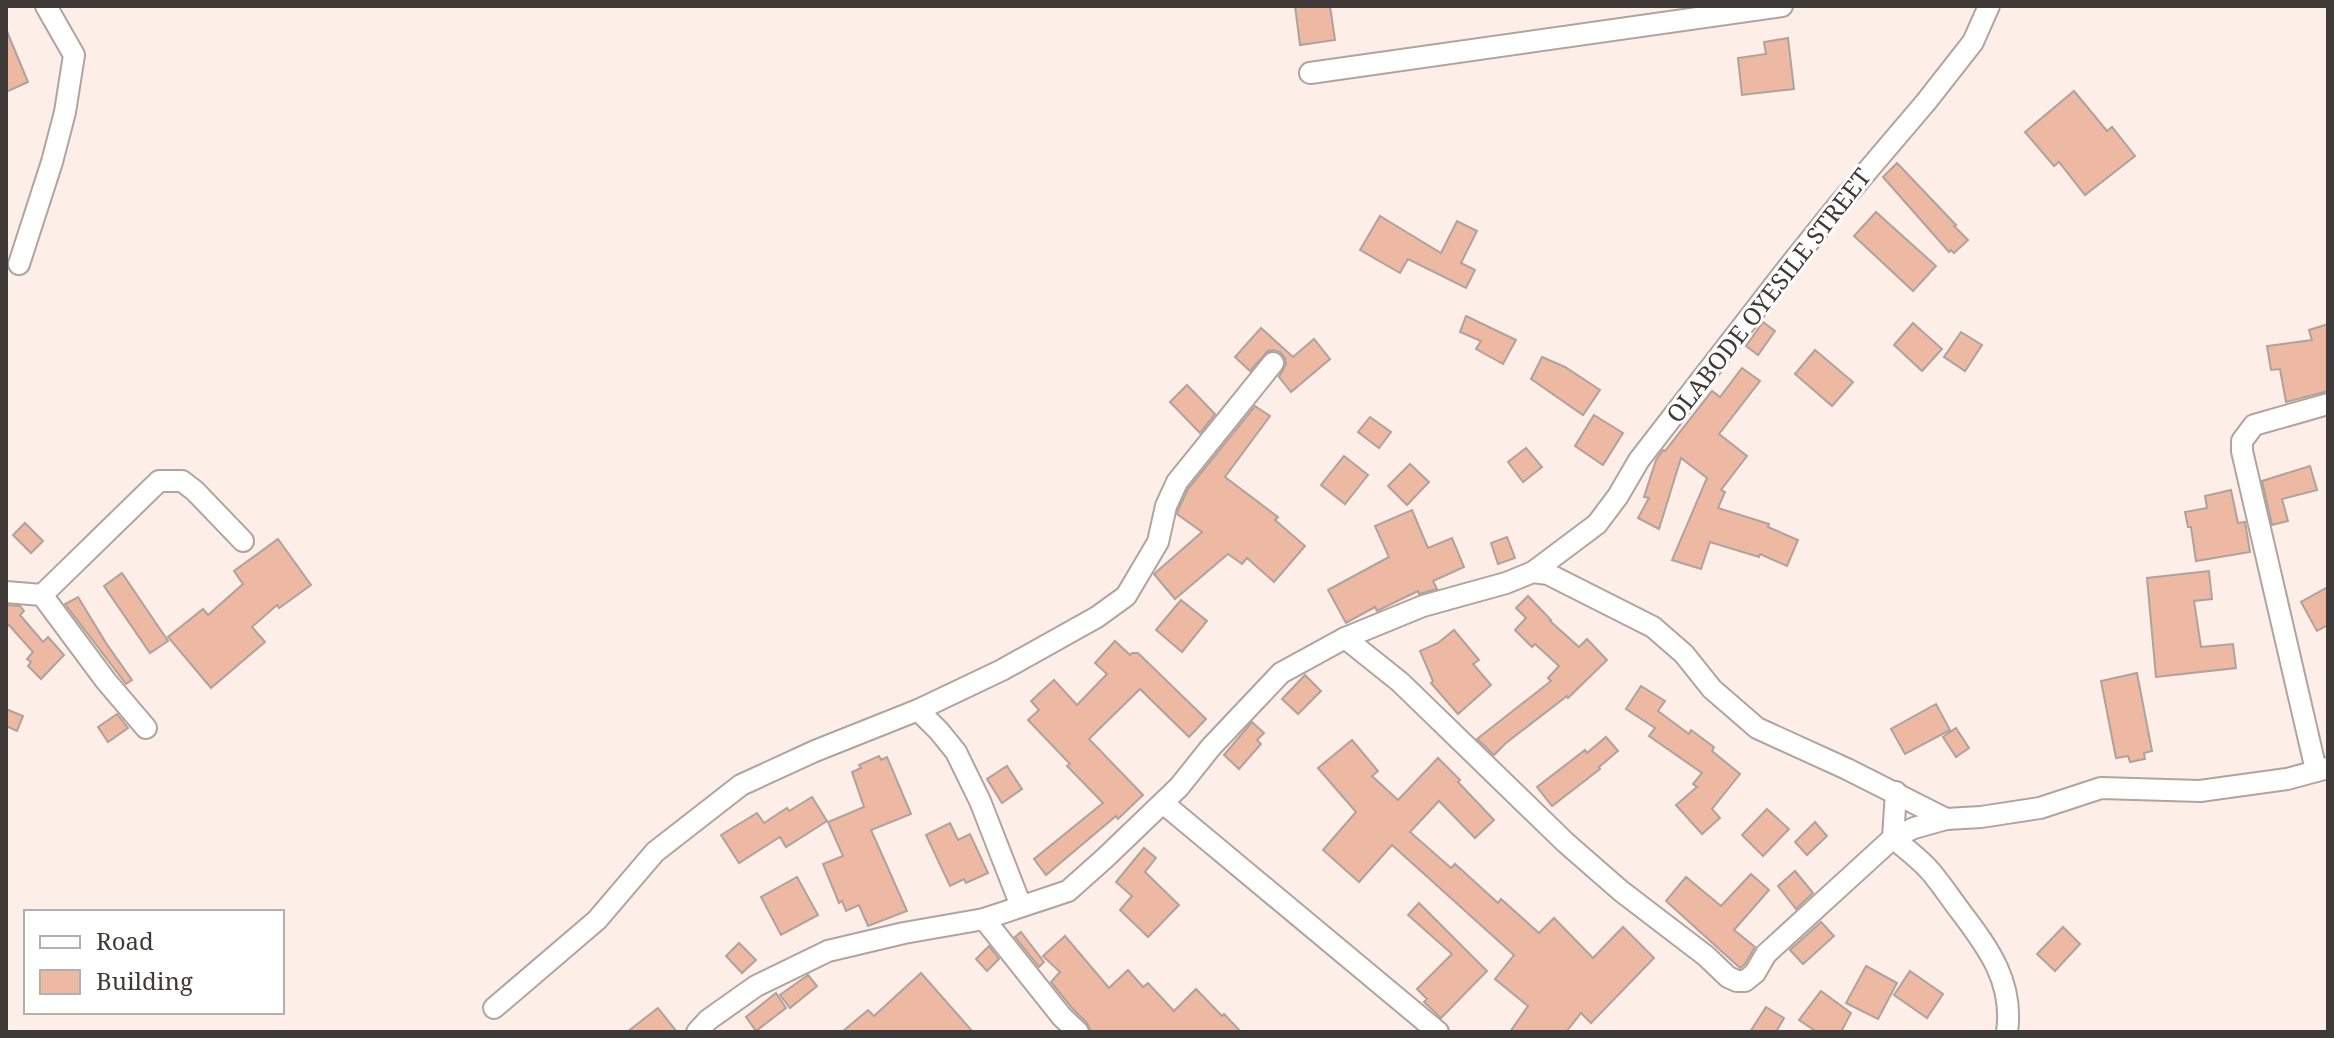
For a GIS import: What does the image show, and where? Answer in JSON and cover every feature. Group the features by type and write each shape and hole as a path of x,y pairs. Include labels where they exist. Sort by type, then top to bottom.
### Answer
{"street":[{"path":"19,264 52,162 65,112 74,55 46,6"},
{"path":"1310,73 1724,10 1782,6"},
{"name":"OLABODE OYESILE STREET","path":"709,1028 756,986 828,951 984,919 1068,891 1163,803 1281,673 1345,638 1423,606 1506,583 1533,572 1597,524 1639,460 1783,274 1973,42 1989,6"},
{"path":"494,1008 597,920 655,852 741,785 815,751 918,710 1002,670 1097,617 1126,596 1158,542 1166,506 1177,482 1273,363"},
{"path":"1345,638 1400,682 1566,843 1621,891 1706,956 1728,977 1745,981 1755,973 1766,954 1893,838 1914,828 1946,819 2040,808 2101,788 2200,791 2287,779 2322,769 2242,441 2254,425 2328,404"},
{"path":"42,595 159,481 182,481 243,541"},
{"path":"1533,572 1548,574 1653,627 1684,654 1712,689 1757,728 1896,792 1946,819"},
{"path":"6,592 42,595 106,681 146,728"},
{"path":"918,710 956,752 980,801 1021,906"},
{"path":"1893,838 1896,792"},
{"path":"1163,803 1438,1032"},
{"path":"1893,838 1929,870 1988,948 2000,971 2009,1018 2007,1032"},
{"path":"984,919 1062,1017 1078,1032"}],"building":[{"path":"1295,6 1330,6 1335,40 1300,45"},
{"path":"6,29 28,82 6,92"},
{"path":"1788,38 1794,89 1742,95 1738,58 1766,54 1764,42"},
{"path":"2074,91 2107,131 2112,127 2135,156 2085,195 2059,162 2054,166 2025,132"},
{"path":"1897,163 1968,240 1954,253 1949,252 1883,177"},
{"path":"1876,212 1936,266 1913,291 1854,236"},
{"path":"1380,216 1441,253 1457,221 1477,231 1461,263 1475,270 1466,288 1408,259 1400,273 1360,250"},
{"path":"1466,316 1516,340 1503,364 1476,349 1481,341 1460,332"},
{"path":"1763,322 1775,331 1758,355 1746,346"},
{"path":"1913,323 1942,349 1922,371 1894,345"},
{"path":"2328,324 2328,391 2286,402 2280,369 2271,370 2267,346 2312,340 2309,330"},
{"path":"1261,328 1293,357 1314,339 1330,359 1291,392 1279,377 1286,364 1280,352 1268,351 1250,371 1235,357"},
{"path":"1961,332 1982,345 1965,371 1944,357"},
{"path":"1815,350 1853,382 1832,406 1795,374"},
{"path":"1542,357 1565,367 1600,390 1583,415 1531,379"},
{"path":"1742,368 1760,381 1719,434 1747,456 1721,490 1725,492 1718,508 1769,524 1768,527 1798,540 1787,566 1760,554 1759,557 1710,542 1701,569 1672,560 1707,478 1681,458 1659,529 1638,518 1649,498 1644,497 1656,460 1712,391 1720,397"},
{"path":"1187,385 1215,414 1200,433 1170,402"},
{"path":"1255,406 1270,416 1225,477 1278,517 1275,520 1305,546 1274,582 1247,558 1242,564 1228,554 1175,599 1154,574 1202,532 1177,514 1178,510 1188,489"},
{"path":"1594,415 1623,433 1603,465 1575,446"},
{"path":"1370,417 1391,432 1379,448 1358,432"},
{"path":"1526,448 1542,467 1523,482 1508,462"},
{"path":"1344,456 1368,475 1345,504 1321,485"},
{"path":"1410,464 1429,482 1407,505 1388,486"},
{"path":"2310,466 2317,490 2282,499 2288,521 2272,525 2262,481"},
{"path":"2231,490 2238,523 2245,522 2250,552 2196,561 2191,527 2188,527 2185,512 2207,508 2205,496"},
{"path":"1412,510 1428,548 1452,538 1464,567 1433,581 1437,589 1419,594 1418,591 1377,611 1375,607 1346,623 1328,590 1389,557 1375,526"},
{"path":"25,523 43,541 31,553 13,535"},
{"path":"1507,537 1515,558 1498,564 1491,543"},
{"path":"278,539 311,585 279,608 277,605 252,627 265,642 211,688 168,637 203,609 208,615 243,584 234,571"},
{"path":"2209,571 2212,599 2194,601 2201,647 2233,644 2236,668 2156,677 2147,578"},
{"path":"122,573 168,641 150,653 104,586"},
{"path":"2328,587 2328,625 2317,631 2301,602"},
{"path":"1528,596 1579,647 1587,639 1607,660 1568,698 1494,755 1477,739 1551,681 1548,678 1559,666 1515,630 1526,618 1516,608"},
{"path":"78,597 132,680 126,684 65,604"},
{"path":"1181,600 1207,621 1182,652 1156,630"},
{"path":"6,605 20,606 24,611 20,615 43,642 48,637 64,655 41,679 28,666 31,662 27,659 33,652 9,625 6,627"},
{"path":"1454,630 1479,660 1473,664 1491,685 1458,714 1431,683 1433,681 1420,651 1438,643"},
{"path":"1115,641 1130,655 1138,653 1206,719 1189,737 1140,689 1089,739 1143,795 1118,819 1116,816 1046,875 1034,859 1103,803 1028,720 1039,710 1031,701 1054,680 1077,705 1107,674 1095,663"},
{"path":"2137,673 2152,751 2144,753 2145,759 2130,762 2128,756 2116,758 2101,681"},
{"path":"1305,675 1321,691 1298,714 1282,699"},
{"path":"1641,686 1665,701 1658,711 1689,734 1691,730 1714,747 1712,751 1740,774 1712,809 1720,818 1702,834 1676,805 1697,787 1693,784 1702,773 1649,736 1655,728 1626,709"},
{"path":"1936,704 1950,730 1905,754 1891,729"},
{"path":"6,709 23,716 17,731 6,726"},
{"path":"117,714 128,728 108,742 98,727"},
{"path":"1252,722 1264,733 1257,740 1261,744 1239,769 1224,755"},
{"path":"1956,728 1969,748 1956,757 1943,737"},
{"path":"1606,737 1618,751 1552,806 1537,787"},
{"path":"1352,740 1378,771 1372,776 1398,800 1438,758 1460,780 1458,782 1494,820 1475,838 1439,801 1410,832 1451,868 1455,864 1498,903 1501,899 1539,933 1554,918 1593,958 1623,927 1654,958 1591,1023 1581,1013 1566,1032 1510,1032 1528,1006 1495,979 1514,955 1392,845 1359,882 1323,850 1356,812 1318,768"},
{"path":"879,756 881,760 887,757 911,814 871,830 907,911 868,926 859,905 846,911 842,901 839,903 823,864 843,856 828,822 864,807 852,772 861,768 859,765"},
{"path":"1007,766 1022,789 1002,803 987,779"},
{"path":"812,797 827,821 786,847 780,837 739,863 721,835 757,813 764,823"},
{"path":"1767,809 1789,829 1763,856 1742,835"},
{"path":"1815,822 1827,836 1807,855 1795,842"},
{"path":"950,823 958,840 970,834 988,873 950,886 926,835"},
{"path":"1144,848 1156,858 1145,872 1179,905 1148,937 1120,910 1132,896 1116,882"},
{"path":"1795,871 1813,893 1796,909 1778,886"},
{"path":"1751,874 1769,890 1734,930 1755,947 1740,968 1666,901 1686,877 1721,906"},
{"path":"797,877 818,915 781,935 761,897"},
{"path":"1419,903 1487,971 1441,1018 1424,1002 1427,999 1417,989 1452,954 1408,915"},
{"path":"1821,922 1834,936 1803,964 1790,950"},
{"path":"2063,927 2080,944 2055,971 2037,954"},
{"path":"1021,932 1044,962 1039,967 1015,937"},
{"path":"1065,936 1109,988 1128,970 1143,987 1148,983 1174,1011 1196,989 1241,1032 1091,1032 1087,1023 1051,982 1060,972 1043,956"},
{"path":"739,943 756,960 742,973 726,956"},
{"path":"989,946 999,959 987,971 976,959"},
{"path":"1866,966 1897,983 1878,1019 1846,1003"},
{"path":"1910,971 1943,994 1927,1018 1894,995"},
{"path":"921,973 973,1032 842,1032 868,1010 874,1016"},
{"path":"808,975 817,986 790,1008 780,995"},
{"path":"1821,991 1851,1013 1841,1032 1817,1032 1799,1020"},
{"path":"776,993 786,1008 756,1031 746,1017"},
{"path":"1766,1007 1784,1018 1776,1032 1750,1032"},
{"path":"658,1008 677,1032 627,1032"}]}
